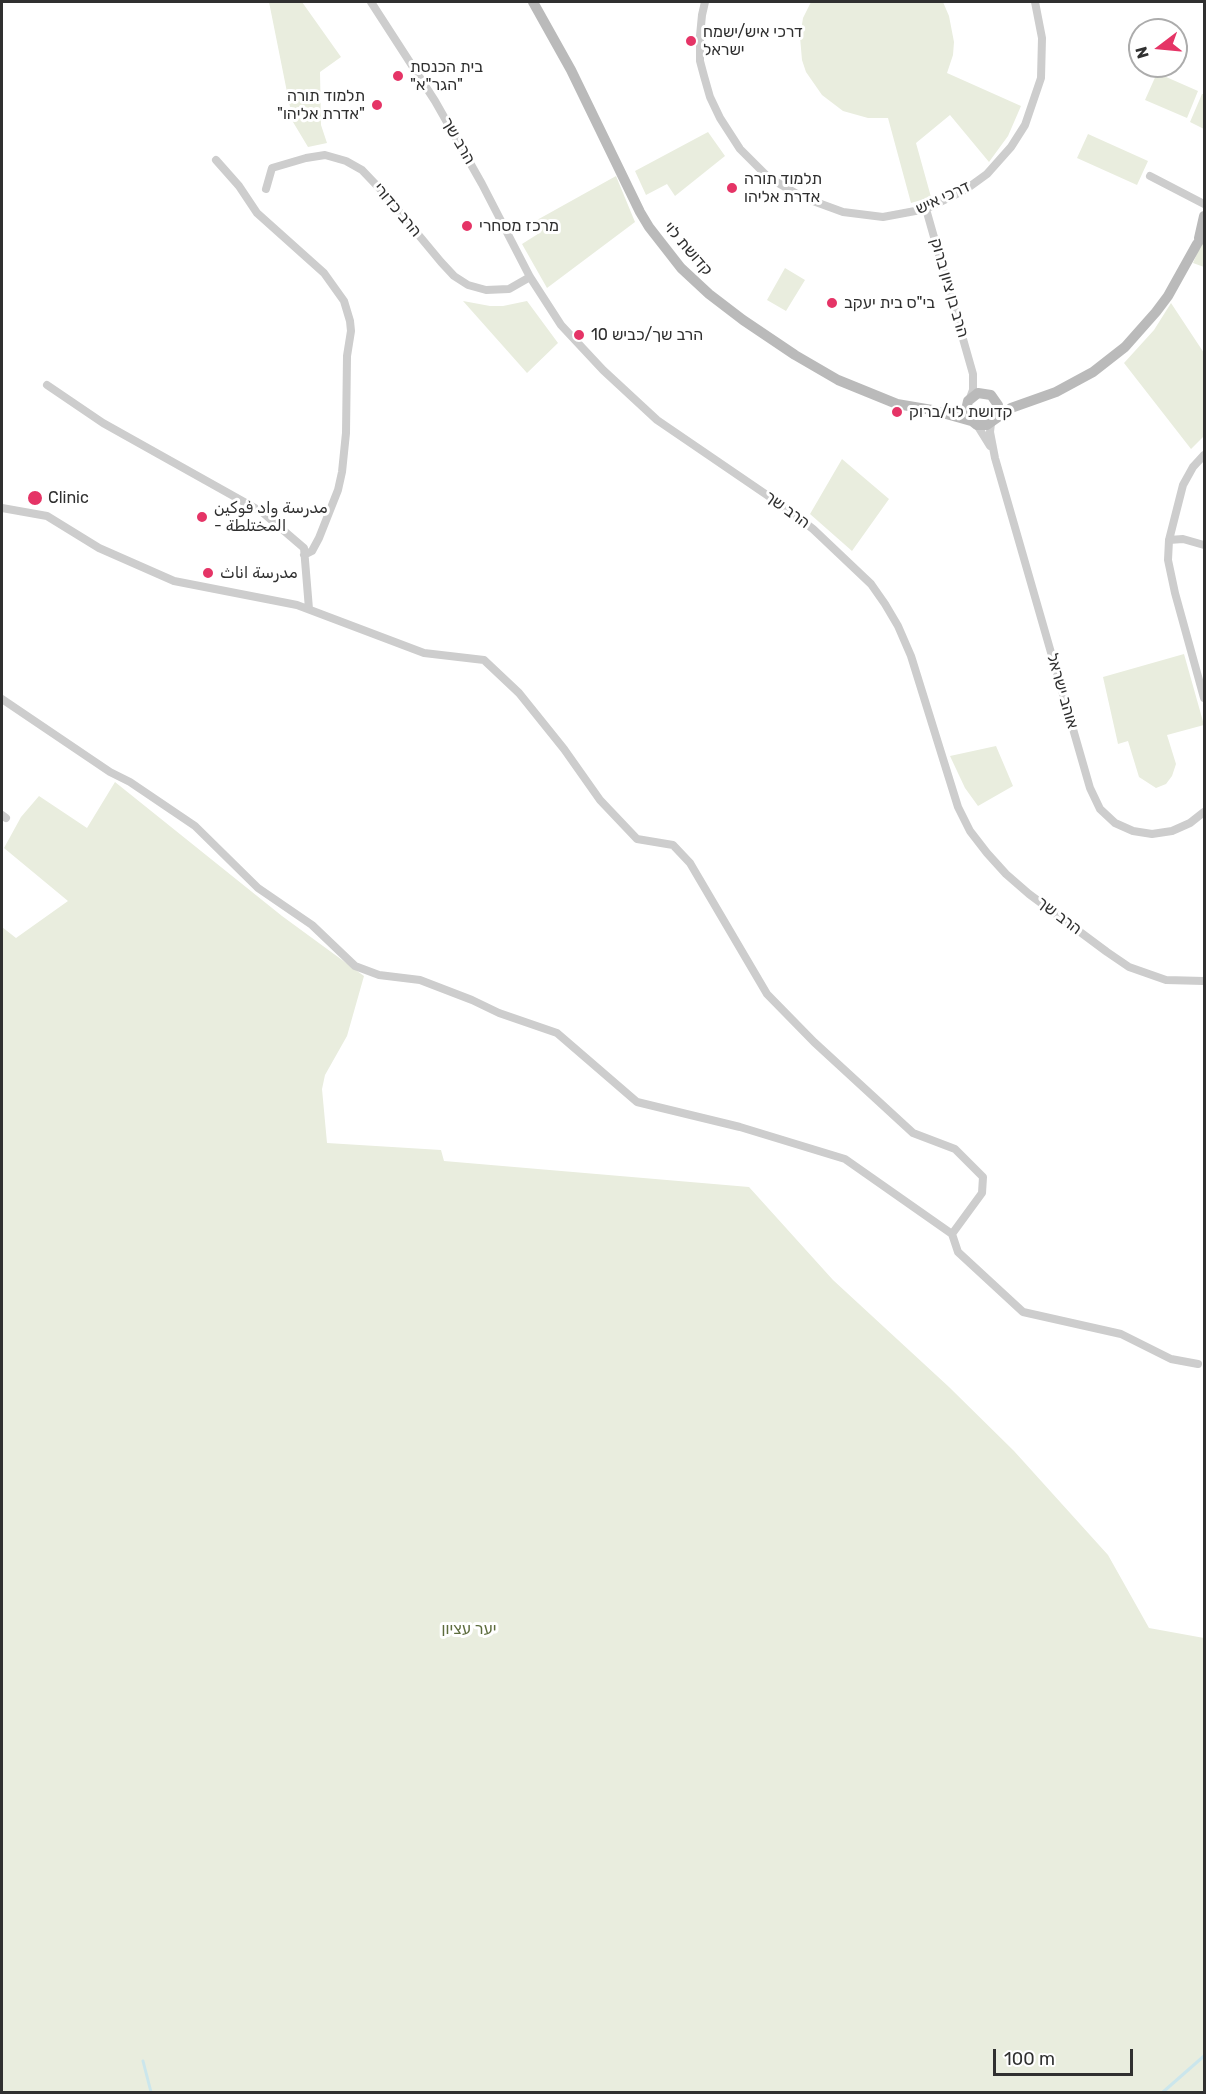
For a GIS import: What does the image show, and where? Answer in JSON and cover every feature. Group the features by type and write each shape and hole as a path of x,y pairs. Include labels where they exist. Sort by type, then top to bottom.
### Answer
{"street":[{"name":"הרב שך","path":"371,2 435,101 482,184 530,277 561,325 627,394 657,420 813,529 871,584 898,626 911,656 958,807 974,837 996,864 1029,894 1129,967 1166,980 1204,981"},
{"name":"קדושת לוי","path":"533,2 571,70 640,212 681,268 709,294 743,320 830,375 869,394 897,404 974,423"},
{"name":"דרכי איש","path":"705,2 700,36 700,61 710,97 735,142 753,162 786,189 822,206 843,212 884,217 926,209 965,190 987,174 1011,147 1025,125 1041,78 1042,38 1035,2"},
{"name":"הרב כדורי","path":"266,189 272,168 325,155 346,161 362,170 382,190 441,262 461,281 477,288 499,290 509,289 530,277"},
{"path":"216,160 239,186 257,213 324,273 344,301 350,321 346,433 342,472 338,490 320,538 312,551 304,555"},
{"path":"1150,176 1204,204 1204,215 1197,244"},
{"name":"הרב בן ציון ברוק","path":"926,209 972,368 980,386 991,396"},
{"path":"1031,400 1017,402 978,393 969,400 967,414 974,423 987,425 1011,408 1056,392 1083,378 1125,347 1168,296 1204,234"},
{"name":"הרב בן ציון ברוק","path":"969,400 974,382 972,368"},
{"path":"46,385 103,423 262,512 303,548 309,609"},
{"path":"991,396 999,410 994,421"},
{"name":"קדושת לוי","path":"924,409 954,407 969,400"},
{"name":"אוהב ישראל","path":"994,421 990,432 995,458 1090,788 1100,809 1115,823 1133,831 1152,834 1172,831 1190,823 1204,812"},
{"name":"אוהב ישראל","path":"974,423 995,458"},
{"path":"1204,455 1193,467 1184,483 1169,540 1168,560 1174,594 1204,698"},
{"path":"2,508 47,516 99,548 174,581 297,605 424,653 484,660 519,693 564,749 600,800 638,839 673,845 690,863 767,994 814,1042 913,1133 956,1149 983,1177 982,1193 952,1234"},
{"path":"1169,540 1183,539 1204,545"},
{"path":"2,699 100,766 130,782 195,826 258,888 312,925 355,966 379,975 420,981 472,1000 499,1013 557,1033 637,1102 740,1127 845,1160 952,1234 958,1252 1023,1312 1121,1335 1171,1359 1198,1364"}],"green space":[{"path":"269,2 302,2 341,57 320,72 321,125 327,143 308,147 293,122"},
{"path":"811,2 943,2 949,16 954,42 953,55 947,73 1021,106 1008,136 989,162 950,115 916,143 931,197 911,203 888,118 868,118 843,111 822,95 806,72 802,60 800,37 803,18"},
{"path":"1155,78 1168,78 1198,91 1187,118 1145,100"},
{"path":"1204,94 1204,129 1190,122"},
{"path":"708,132 725,156 675,196 667,184 646,195 635,171"},
{"path":"1088,134 1148,161 1137,185 1077,158"},
{"path":"616,176 635,222 547,288 522,244 541,232 537,220"},
{"path":"1204,237 1204,267 1193,263"},
{"path":"785,268 805,280 786,311 767,300"},
{"path":"463,301 503,306 527,301 558,343 527,373"},
{"path":"1171,303 1204,353 1204,436 1191,449 1124,363 1154,330"},
{"path":"842,459 889,499 852,551 810,514"},
{"path":"1184,654 1204,725 1167,735 1176,764 1166,784 1156,788 1139,777 1128,741 1118,744 1103,677"},
{"path":"996,746 1013,786 978,806 965,788 950,756"},
{"name":"יער עציון","path":"115,782 282,916 364,976 347,1036 325,1075 322,1089 327,1143 441,1150 444,1161 749,1187 833,1280 949,1387 1014,1451 1108,1555 1149,1628 1204,1638 1204,2092 2,2092 2,927 16,938 68,901 4,848 21,817 39,796 87,828"}],"waterway":[{"path":"1163,2092 1204,2056"},
{"path":"143,2061 151,2092"}],"place":[{"name":"דרכי איש/ישמח ישראל","path":"691,41"},
{"name":"בית הכנסת \"הגר\"א\"","path":"398,76"},
{"name":"תלמוד תורה \"אדרת אליהו\"","path":"377,105"},
{"name":"תלמוד תורה אדרת אליהו","path":"732,188"},
{"name":"מרכז מסחרי","path":"467,226"},
{"name":"בי\"ס בית יעקב","path":"832,303"},
{"name":"הרב שך/כביש 10","path":"579,335"},
{"name":"קדושת לוי/ברוק","path":"897,412"},
{"name":"Clinic","path":"35,498"},
{"name":"مدرسة واد فوكين - المختلطة","path":"202,517"},
{"name":"مدرسة اناث","path":"208,573"}]}
